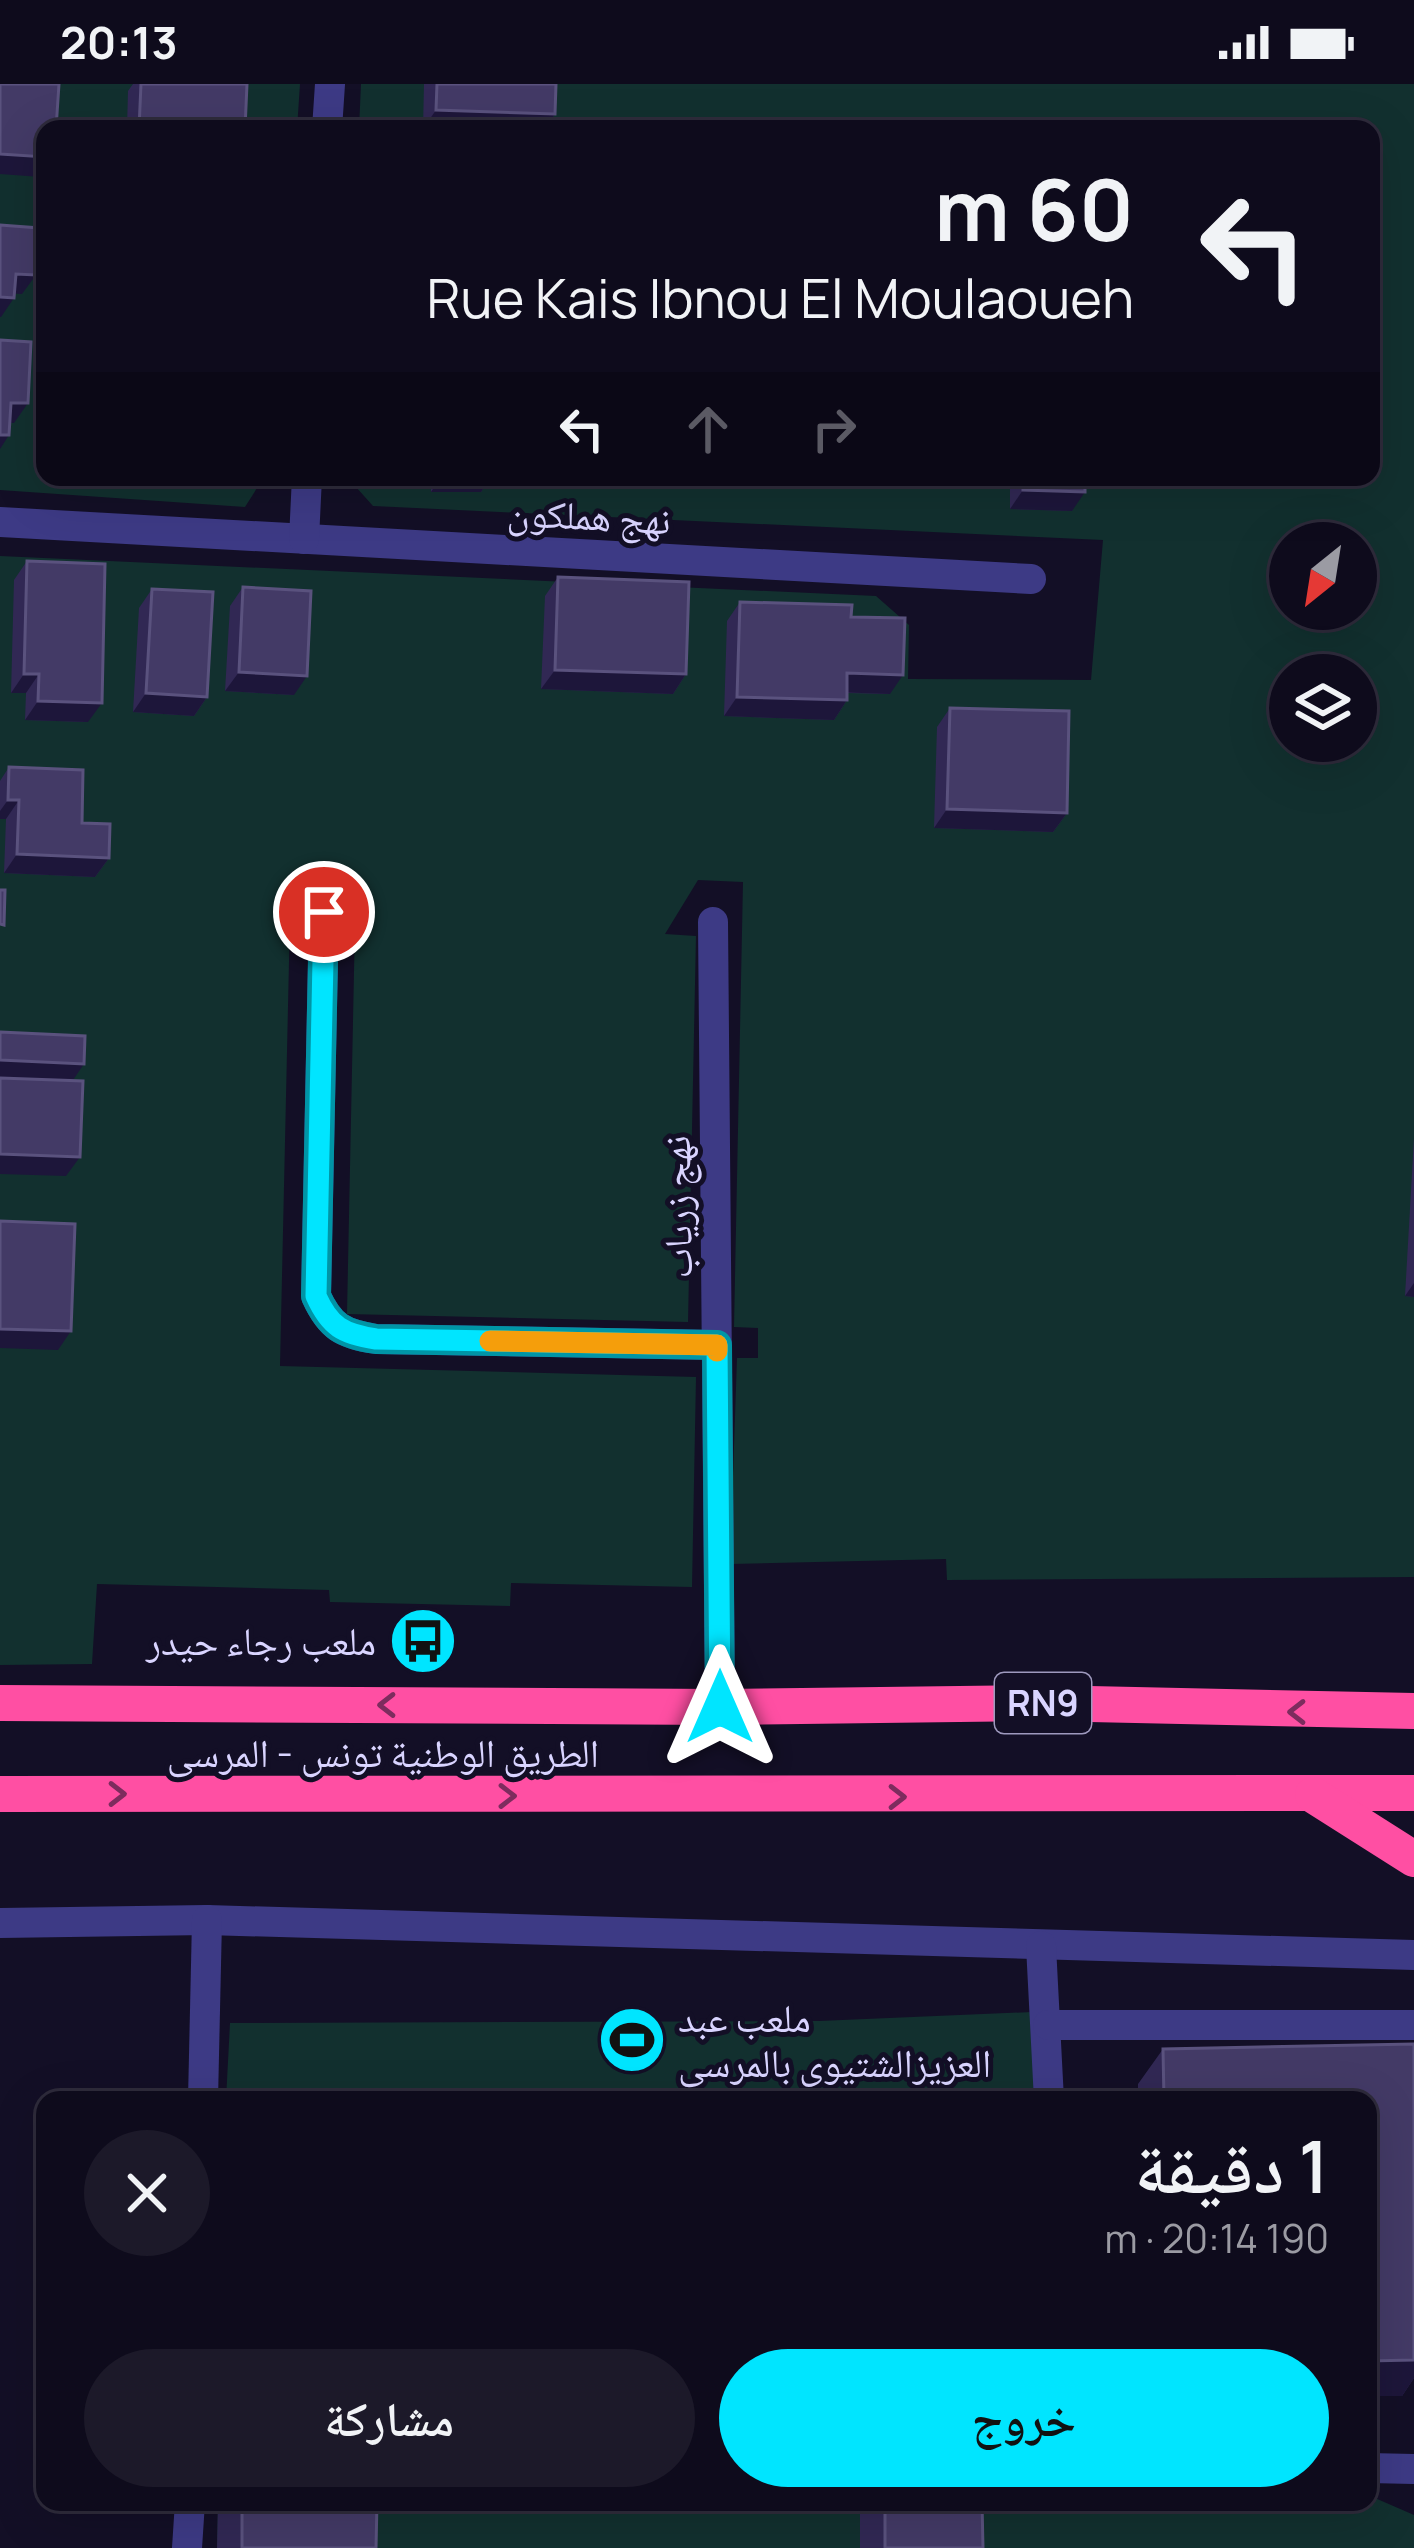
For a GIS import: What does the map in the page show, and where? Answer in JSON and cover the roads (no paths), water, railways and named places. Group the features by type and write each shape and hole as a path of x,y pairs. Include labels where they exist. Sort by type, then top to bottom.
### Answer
{"highway":[{"name":"الطريق الوطنية تونس - المرسى","path":"0,1703 720,1707 1044,1703 1414,1711"},
{"path":"1310,1793 1414,1859"},
{"name":"الطريق الوطنية تونس - المرسى","path":"0,1794 1066,1798 1414,1793"}],"street":[{"path":"327,120 329,84"},
{"path":"304,539 307,486"},
{"name":"نهج هملكون","path":"0,523 1030,579"},
{"path":"324,912 316,1296 327,1320 346,1335 376,1339 717,1345"},
{"name":"نهج زرياب","path":"713,922 720,1707"},
{"path":"203,2091 207,1920"},
{"path":"0,1923 207,1920 1414,1955"},
{"path":"1041,1946 1049,2091"},
{"path":"1048,2025 1414,2024"},
{"path":"1377,2468 1414,2469"},
{"path":"187,2548 189,2511"}],"place":[{"name":"ملعب رجاء حيدر","path":"423,1641"},
{"name":"ملعب عبد العزيزالشتيوي بالمرسى","path":"632,2040"}]}
